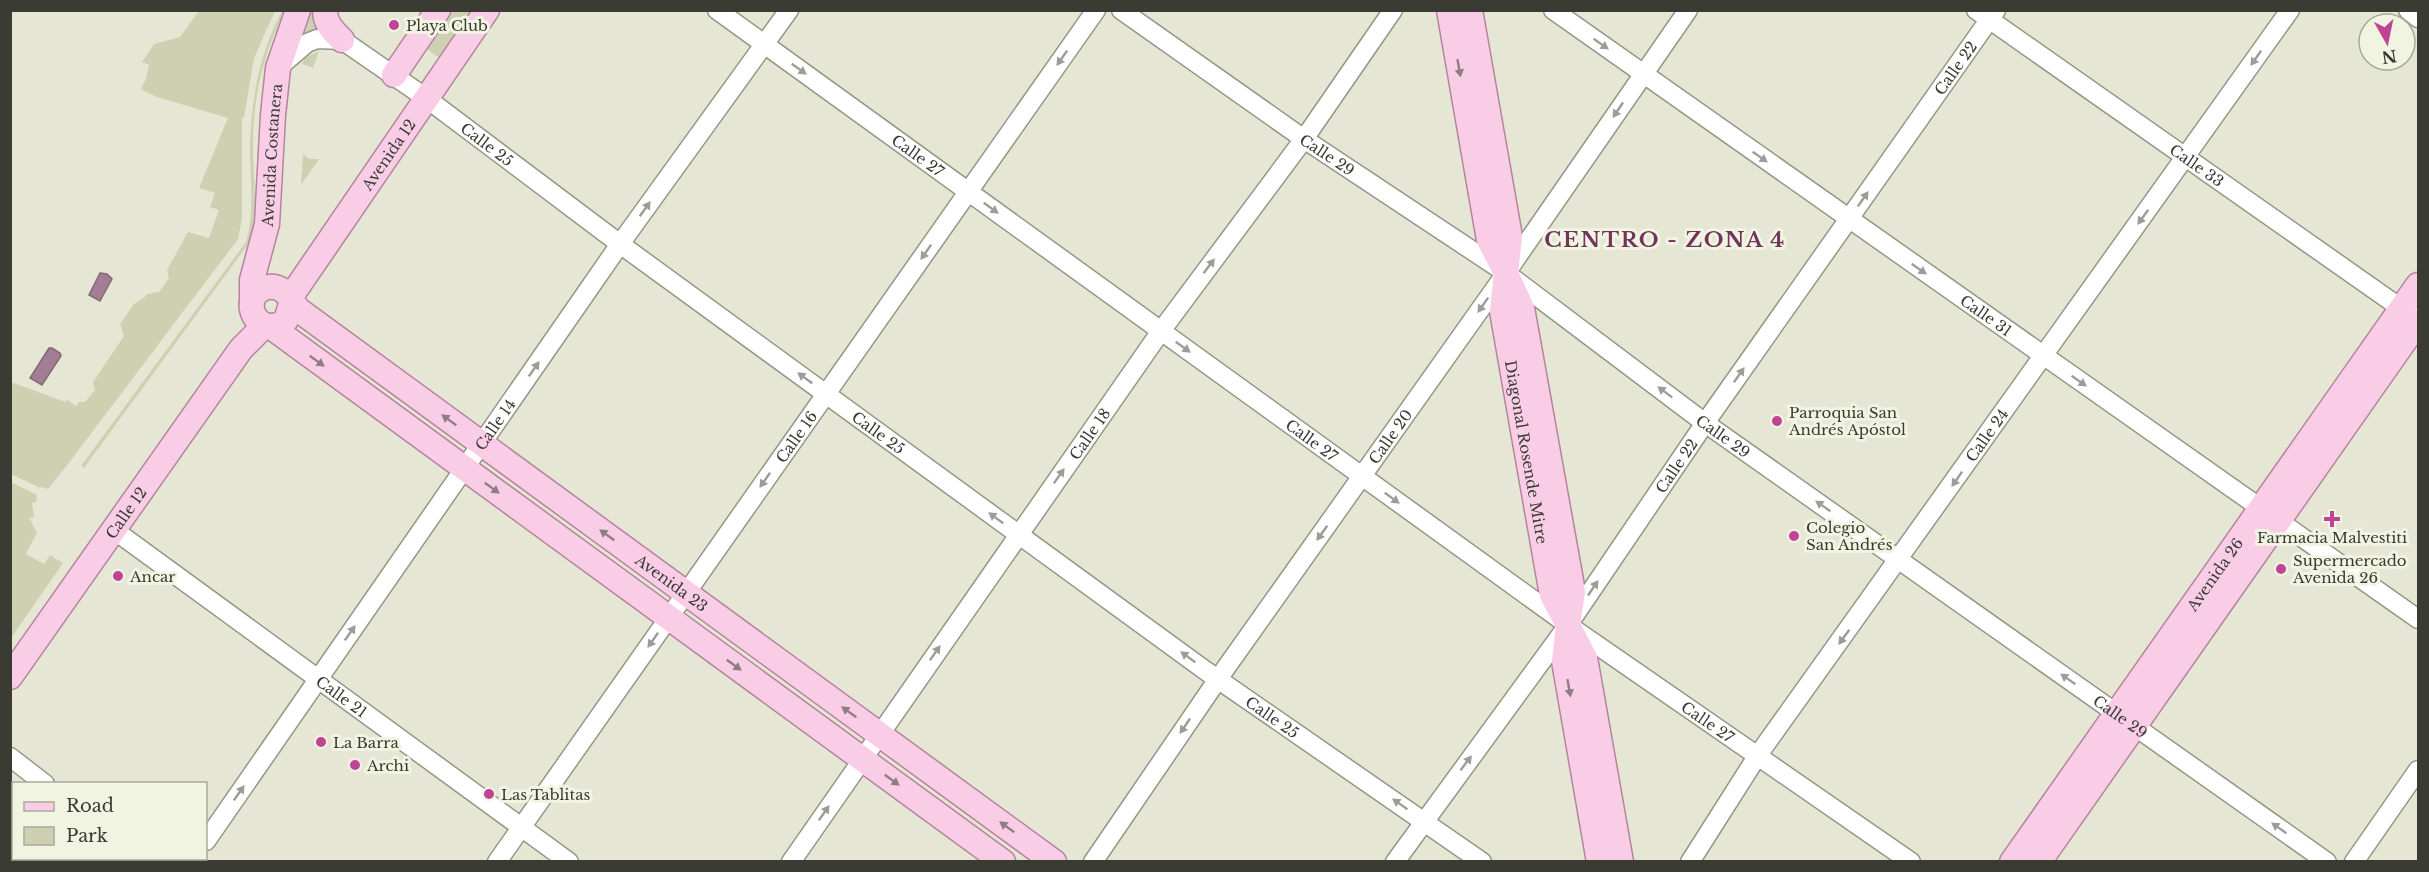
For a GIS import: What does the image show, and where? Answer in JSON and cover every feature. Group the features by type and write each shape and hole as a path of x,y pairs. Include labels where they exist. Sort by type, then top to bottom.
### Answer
{"main road":[{"name":"Avenida Costanera","path":"260,316 252,280 267,224 278,68 298,10"},
{"path":"325,10 326,21 342,40"},
{"path":"394,75 438,10"},
{"name":"Avenida 12","path":"290,301 487,10"},
{"name":"Diagonal Rosende Mitre","path":"1449,10 1490,240 1522,308 1573,592 1564,661 1599,861"},
{"path":"1470,10 1510,237 1506,273"},
{"name":"Avenida 26","path":"2039,861 2126,719 2269,515 2413,317 2418,285"},
{"path":"270,287 282,289 290,301 286,320 277,326 260,316 259,291 270,287"},
{"name":"Avenida 23","path":"290,301 482,444 1054,861"},
{"name":"Calle 12","path":"10,677 241,349 260,316"},
{"name":"Avenida 23","path":"260,316 465,469 1003,861"},
{"path":"1568,625 1584,658 1621,861"},
{"name":"Avenida 26","path":"2012,861 2126,719"}],"street":[{"name":"Calle 27","path":"717,10 1568,625 1911,861"},
{"name":"Calle 14","path":"207,840 620,244 789,10"},
{"name":"Calle 16","path":"497,861 1096,10"},
{"name":"Calle 29","path":"1121,10 1304,140 1506,273 1705,423 2327,861"},
{"name":"Calle 18","path":"791,861 1161,331 1304,140 1394,10"},
{"name":"Calle 31","path":"1553,10 2418,620"},
{"name":"Calle 20","path":"1093,861 1218,679 1506,273 1688,10"},
{"name":"Calle 24","path":"1690,861 1758,755 1900,560 2290,10"},
{"path":"2408,10 2418,18"},
{"name":"Calle 33","path":"1988,14 2186,158 2413,317"},
{"name":"Calle 22","path":"1395,861 1568,625 1988,14"},
{"path":"278,68 307,43 317,39 342,40"},
{"name":"Calle 25","path":"342,40 426,98 620,244 1218,679 1482,861"},
{"name":"Calle 21","path":"114,530 570,861"},
{"path":"10,757 44,782"},
{"path":"2354,861 2418,770"}],"green space":[{"path":"199,11 275,11 254,58 244,118 242,118 242,219 238,239 68,464 48,489 40,488 11,474 11,382 65,402 67,400 76,406 79,402 85,402 95,390 93,382 124,336 120,324 134,304 147,294 159,292 169,278 167,270 188,232 209,238 219,210 210,207 215,193 199,188 228,118 157,97 141,89 149,65 142,62 154,44 180,37"},
{"path":"282,11 285,11 271,42 261,75 255,108 253,143 255,206 249,243 84,468 81,466 246,242 251,211 251,120 266,46"},
{"path":"310,11 317,11 322,30 299,43 305,21"},
{"path":"446,11 480,11 444,61 421,45"},
{"path":"319,51 313,68 302,64 305,58"},
{"path":"303,154 309,159 319,159 301,185"},
{"path":"11,482 37,495 36,502 32,503 34,517 29,518 37,533 26,554 44,564 50,555 63,563 11,638"}],"shaded area":[{"path":"100,273 107,274 112,279 100,301 89,295"},
{"path":"49,348 60,353 61,356 42,385 30,378"}],"place":[{"name":"Playa Club","path":"394,25"},
{"name":"Parroquia San Andrés Apóstol","path":"1777,421"},
{"name":"Farmacia Malvestiti","path":"2332,519"},
{"name":"Colegio San Andrés","path":"1794,536"},
{"name":"Supermercado Avenida 26","path":"2281,569"},
{"name":"Ancar","path":"118,576"},
{"name":"La Barra","path":"321,742"},
{"name":"Archi","path":"355,765"},
{"name":"Las Tablitas","path":"489,794"}],"district":[{"name":"CENTRO - ZONA 4","path":"1665,240"}]}
